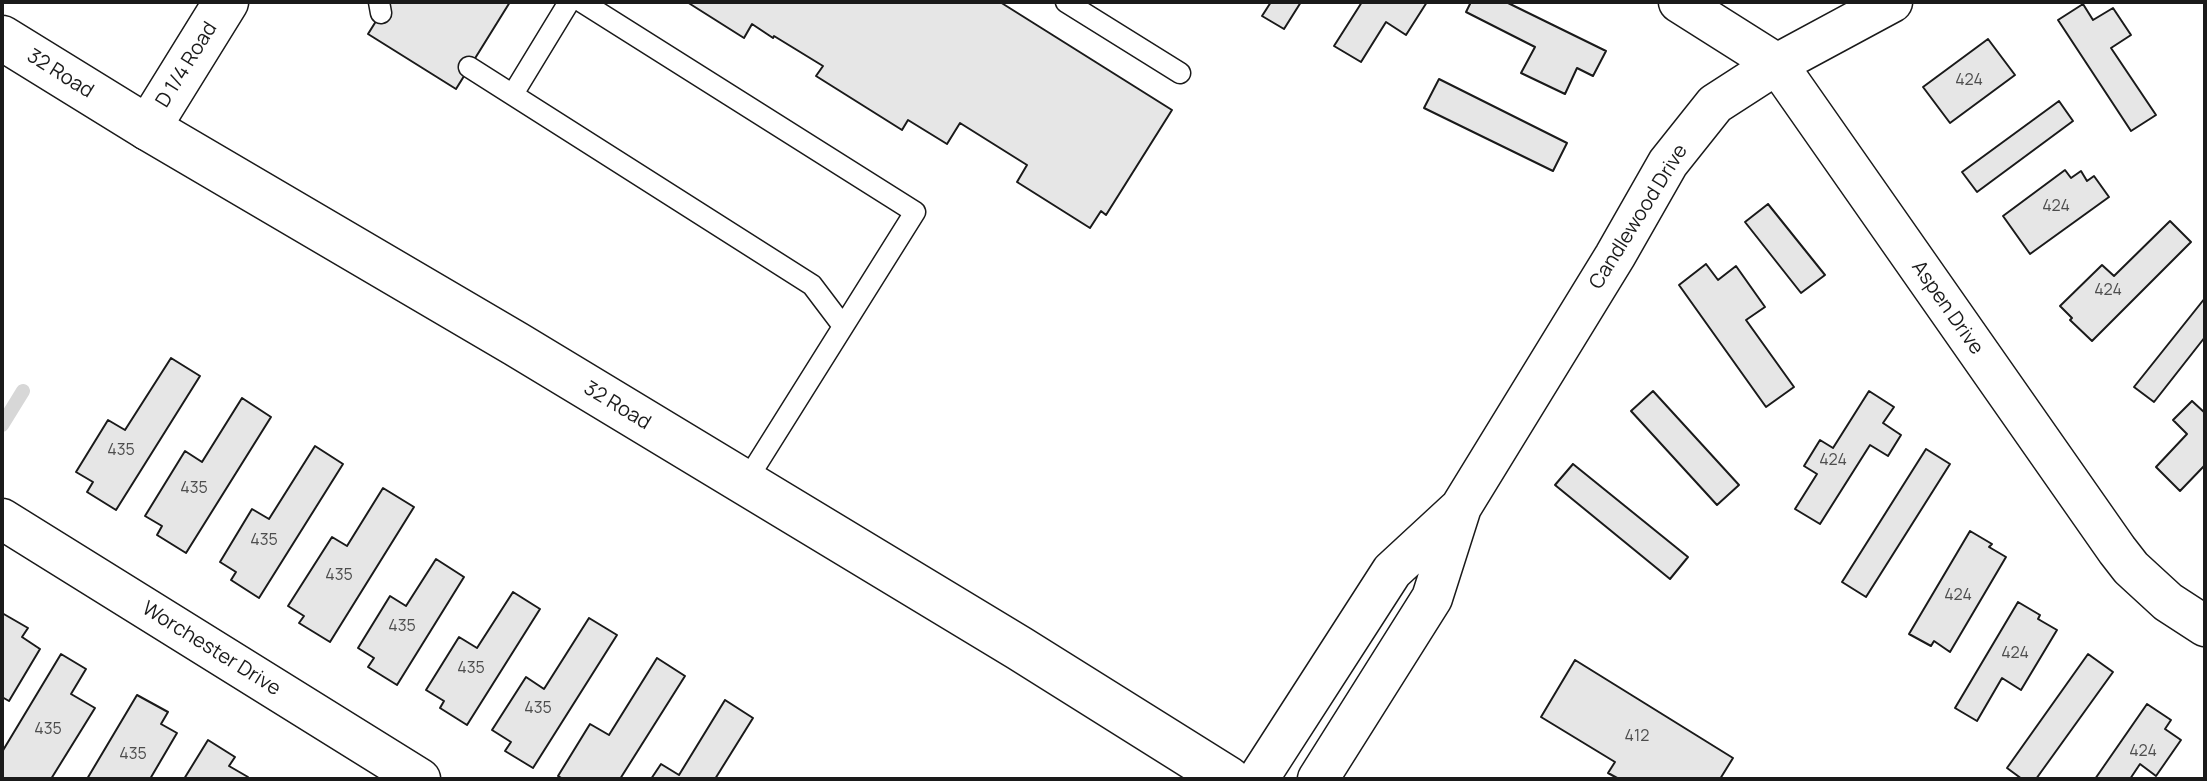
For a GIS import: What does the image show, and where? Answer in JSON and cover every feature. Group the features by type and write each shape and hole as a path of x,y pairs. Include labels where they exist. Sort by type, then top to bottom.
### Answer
{"main road":[{"name":"D 1/4 Road","path":"148,128 226,2"},
{"name":"32 Road","path":"2,38 1005,639 1228,779"}],"street":[{"name":"Aspen Drive","path":"1679,2 1777,64 2117,550 2131,568 2168,602 2205,626"},
{"name":"Candlewood Drive","path":"1318,779 1432,598 1461,507 1615,256 1668,163 1715,104 1777,64 1892,2"},
{"name":"Candlewood Drive","path":"1258,779 1392,571 1461,507"},
{"name":"Worchester Drive","path":"2,519 420,779"}],"lane":[{"path":"513,94 569,2"},
{"path":"582,2 915,212 745,483"},
{"path":"1066,2 1180,73"},
{"path":"469,67 812,285 843,326"}],"building":[{"path":"388,2 510,2 456,89 368,34"},
{"path":"687,2 1000,2 1172,110 1106,215 1101,211 1090,228 1017,182 1027,165 960,123 947,144 908,120 902,130 816,76 823,66 774,36 752,24 744,38"},
{"path":"1271,2 1301,2 1284,29 1262,16"},
{"path":"1362,2 1427,2 1406,35 1386,22 1361,62 1334,46"},
{"path":"1471,2 1506,2 1606,51 1593,76 1577,68 1565,94 1521,73 1535,47 1466,12"},
{"path":"2083,4 2093,20 2113,8 2131,35 2111,48 2156,115 2131,131 2058,20"},
{"path":"1988,39 2015,75 1950,123 1923,87"},
{"path":"1439,79 1567,143 1553,171 1424,108"},
{"path":"2059,101 2073,121 1977,192 1962,172"},
{"path":"2065,170 2071,178 2081,171 2087,181 2094,176 2109,197 2030,254 2003,216"},
{"path":"1768,204 1825,275 1801,293 1745,222"},
{"path":"2170,221 2191,242 2092,341 2060,306 2102,265 2114,276"},
{"path":"1706,264 1718,280 1736,266 1765,307 1746,320 1794,387 1766,407 1679,285"},
{"path":"2205,298 2205,337 2154,402 2134,387"},
{"path":"171,358 200,376 116,510 87,492 93,482 76,472 108,420 125,430"},
{"path":"1653,391 1739,485 1717,505 1631,411"},
{"path":"1869,391 1894,407 1883,423 1901,435 1888,456 1870,445 1820,524 1795,509 1817,474 1804,466 1820,440 1833,448"},
{"path":"242,398 271,417 186,553 157,535 162,526 145,516 185,451 202,462"},
{"path":"2192,401 2205,413 2205,465 2180,491 2156,467 2187,434 2173,420"},
{"path":"315,446 343,464 259,598 231,580 236,572 220,562 252,509 269,519"},
{"path":"1926,449 1950,464 1866,597 1842,582"},
{"path":"1573,464 1688,557 1670,579 1555,485"},
{"path":"383,488 414,507 330,642 299,623 304,616 288,606 332,537 347,546"},
{"path":"1970,531 2006,557 1950,652 1934,641 1931,646 1909,634"},
{"path":"436,559 464,577 397,685 368,667 374,658 358,648 390,596 406,606"},
{"path":"513,592 540,609 467,725 440,708 444,701 426,690 459,637 477,648"},
{"path":"2018,602 2057,630 2021,690 2002,678 1977,721 1955,708"},
{"path":"2,613 28,628 22,637 40,649 9,701 2,697"},
{"path":"589,618 617,635 533,768 505,751 511,742 492,730 526,677 544,689"},
{"path":"61,654 86,669 71,694 95,708 51,779 2,779 2,752"},
{"path":"2088,654 2113,672 2036,779 2022,779 2007,768"},
{"path":"657,658 685,676 620,779 563,779 558,776 590,724 609,735"},
{"path":"1575,660 1733,758 1720,779 1619,779 1608,773 1615,762 1541,717"},
{"path":"137,695 168,712 161,724 177,733 150,779 87,779"},
{"path":"725,700 753,718 715,779 651,779 661,764 679,775"},
{"path":"2147,704 2171,720 2165,729 2181,740 2156,776 2140,764 2130,779 2095,779"},
{"path":"208,740 235,757 229,766 247,779 184,779"}],"waterway":[{"path":"2,425 23,391"}]}
